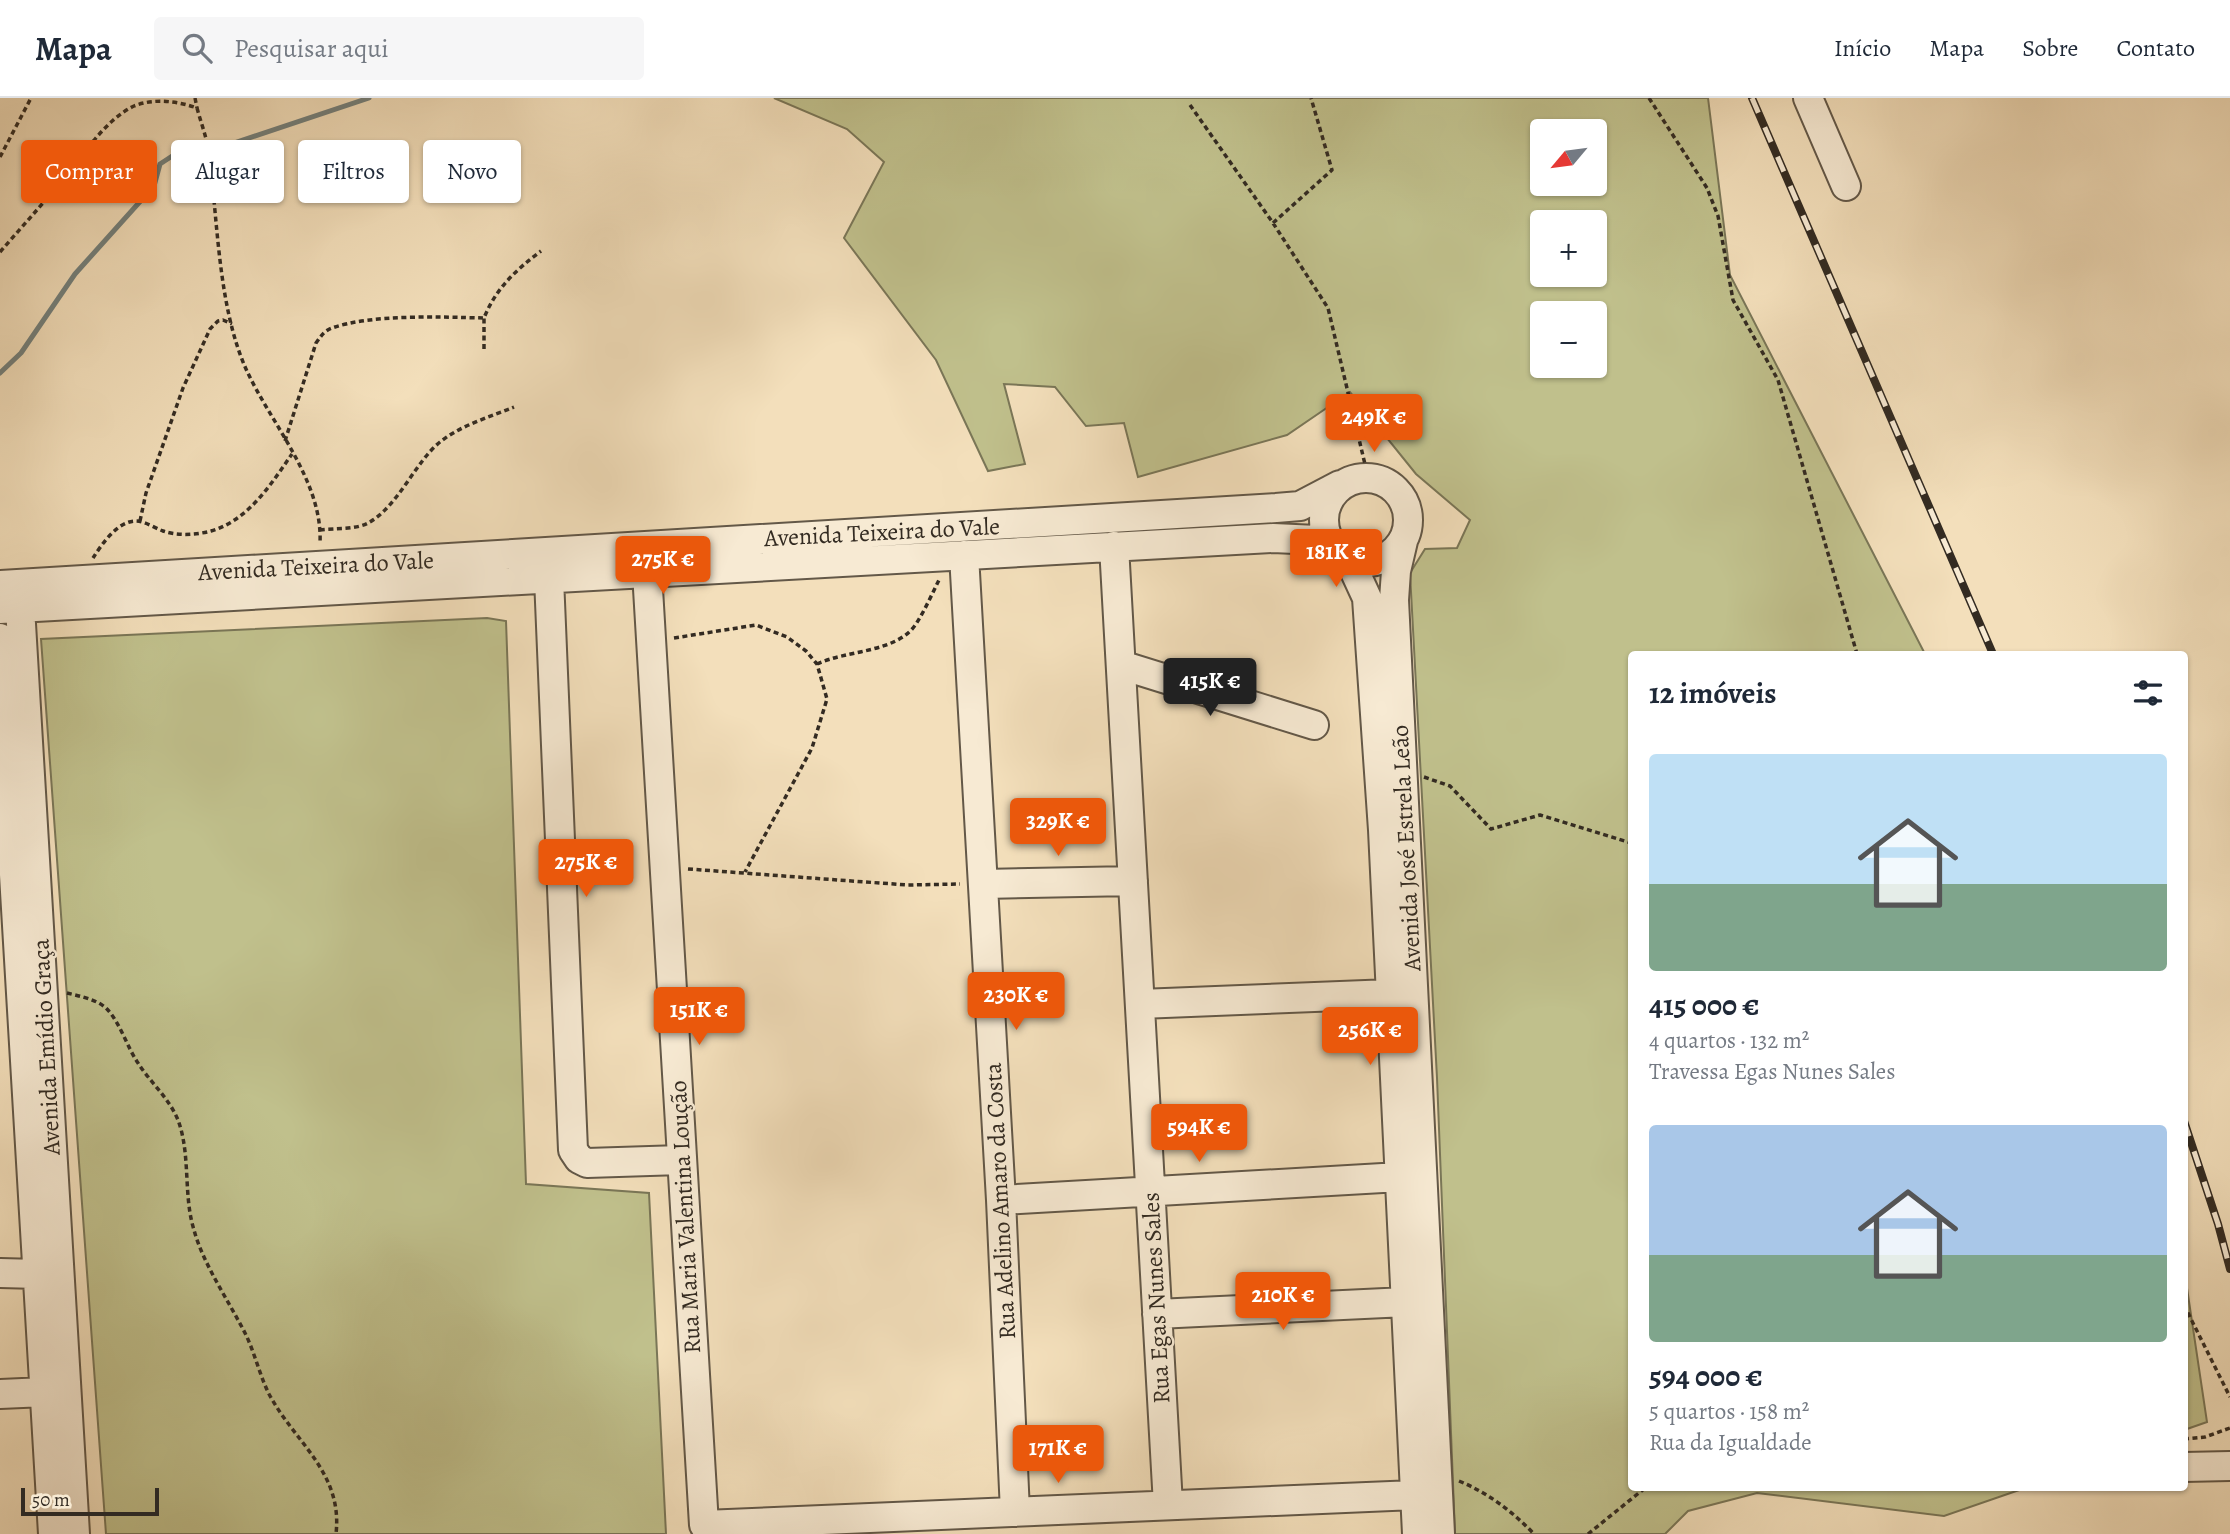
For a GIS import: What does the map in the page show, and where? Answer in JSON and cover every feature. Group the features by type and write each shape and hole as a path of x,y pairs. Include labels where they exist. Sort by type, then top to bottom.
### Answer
{"street":[{"path":"1808,98 1846,186"},
{"path":"1368,477 1388,484 1403,499 1408,513 1408,527 1403,541"},
{"name":"Avenida Teixeira do Vale","path":"6,598 82,580 1300,506 1353,479 1368,477"},
{"path":"1340,485 1325,507 1323,520 1325,533 1340,552"},
{"name":"Avenida Teixeira do Vale","path":"6,598 548,578 1273,538 1317,540 1340,552 1373,562 1395,551 1403,541"},
{"name":"Avenida José Estrela Leão","path":"1403,541 1396,570 1394,600 1440,1534"},
{"name":"Rua Egas Nunes Sales","path":"1114,547 1168,1505"},
{"name":"Avenida José Estrela Leão","path":"1340,552 1367,598 1391,994 1417,1534"},
{"name":"Rua Adelino Amaro da Costa","path":"958,555 983,884 1015,1512"},
{"name":"Rua Maria Valentina Loução","path":"647,572 704,1525 1015,1512"},
{"path":"548,578 573,1150 579,1159 587,1163 681,1160"},
{"name":"Avenida Emídio Graça","path":"6,598 43,989 75,1534"},
{"name":"Avenida Emídio Graça","path":"0,638 53,1534"},
{"path":"1121,665 1314,725"},
{"path":"983,884 1133,881"},
{"path":"1140,1004 1391,994"},
{"path":"1001,1200 1400,1177"},
{"path":"0,1273 38,1274"},
{"path":"1157,1314 1406,1303"},
{"path":"0,1394 45,1392"},
{"path":"2188,1467 2230,1466"},
{"path":"1015,1512 1415,1495"}],"path":[{"path":"0,157 31,98"},
{"path":"195,98 209,153 224,284 233,325 246,368 313,494 320,520 317,566"},
{"path":"1273,223 1332,170 1311,98"},
{"path":"1649,98 1707,188 1718,216 1733,300 1778,380 1856,651"},
{"path":"0,252 117,117 135,106 168,100 197,108"},
{"path":"1190,105 1273,223 1328,308 1368,477"},
{"path":"484,349 484,318 491,300 505,282 541,251"},
{"path":"285,441 316,343 322,334 342,326 383,320 484,318"},
{"path":"140,521 146,493 183,388 210,329 223,320 233,325"},
{"path":"320,530 357,527 368,523 407,484 424,459 442,440 514,407"},
{"path":"82,580 97,552 113,533 132,522 140,521 165,532 180,534 212,531 225,525 260,499 292,454"},
{"path":"817,664 830,658 882,646 915,626 958,555"},
{"path":"651,642 756,625 787,637 806,651 817,664 827,699 820,729 745,873"},
{"path":"1402,770 1450,786 1491,829 1539,815 1628,841"},
{"path":"664,868 907,885 983,884"},
{"path":"43,989 77,995 106,1009 138,1064 169,1105 177,1120 184,1147 194,1231 247,1337 268,1392 314,1455 331,1488 338,1514 336,1534"},
{"path":"2188,1313 2230,1397"},
{"path":"2188,1439 2205,1437 2230,1429"},
{"path":"1437,1472 1481,1490 1517,1517 1534,1534"},
{"path":"1588,1534 1641,1491"}],"green space":[{"path":"774,98 1708,98 1730,275 1923,651 1628,651 1628,1491 2016,1491 1944,1516 1757,1493 1688,1511 1665,1534 1455,1534 1437,1078 1410,573 1425,549 1457,548 1470,520 1416,474 1350,392 1287,435 1138,477 1124,423 1086,426 1055,387 1004,384 1025,464 988,471 936,360 844,238 884,162 847,129"},
{"path":"487,618 506,621 526,1184 649,1193 666,1534 106,1534 41,639"},
{"path":"2188,1295 2207,1422 2188,1429"}],"waterway":[{"path":"243,140 369,98"},
{"path":"0,373 21,353 75,274 154,186 160,164 171,157"}],"railway":[{"path":"1752,98 1992,651"},
{"path":"2188,1133 2230,1269"}]}
